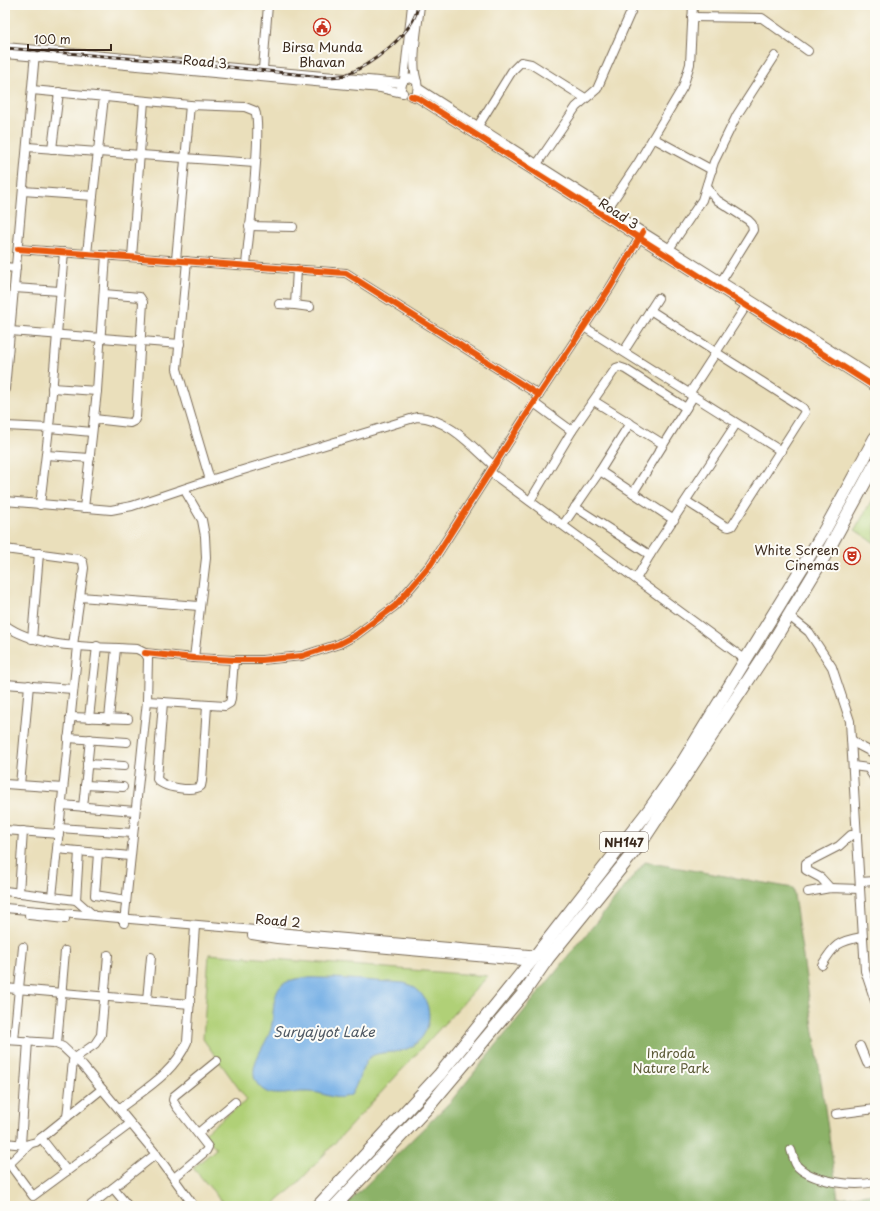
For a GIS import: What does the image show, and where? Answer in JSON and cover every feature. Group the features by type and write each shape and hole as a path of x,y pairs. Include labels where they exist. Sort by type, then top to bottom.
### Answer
{"highway":[{"name":"NH147","path":"335,1206 429,1106 523,994 540,960 684,760 822,534 875,438"},
{"name":"NH147","path":"318,1206 440,1074 641,843 676,792 792,612 875,464"},
{"path":"782,600 792,612"}],"street":[{"path":"263,70 268,5"},
{"path":"412,5 401,89 407,94 416,93 417,85 415,57 420,5"},
{"path":"537,164 576,107 596,89 634,5"},
{"path":"605,213 653,138 689,72 693,5"},
{"path":"692,17 762,18 808,51"},
{"name":"Road 3","path":"5,47 35,54"},
{"name":"Road 3","path":"5,54 35,54 341,81 402,82"},
{"path":"5,389 10,331 8,322 14,288 18,249 35,54"},
{"path":"669,249 702,200 717,155 737,115 775,56"},
{"path":"478,126 512,71 521,62 531,64 585,98"},
{"name":"Road 3","path":"194,68 263,70 381,88 418,98 719,285 875,378"},
{"path":"402,82 410,78 417,85"},
{"name":"Road 3","path":"417,85 537,164 605,213"},
{"path":"32,90 190,105 245,107 255,111 257,120 255,163 246,265"},
{"path":"52,150 59,92"},
{"path":"88,254 104,97"},
{"path":"132,257 144,101"},
{"path":"176,260 190,105"},
{"path":"653,138 712,170"},
{"path":"27,147 52,150 255,163"},
{"path":"707,185 713,196 748,220 752,224 753,230 719,285"},
{"path":"23,191 93,196"},
{"path":"249,226 293,227"},
{"path":"5,625 16,633 32,639 75,645 137,649 145,653 234,660 280,659 323,651 356,635 378,619 404,596 431,564 631,255 641,236"},
{"name":"Road 3","path":"641,236 669,249 746,306 875,387"},
{"path":"18,249 297,269 333,270 346,273 355,277 539,395"},
{"path":"40,504 49,428 64,252"},
{"path":"84,508 97,391 106,255"},
{"path":"187,261 177,369 210,480"},
{"path":"5,267 16,268"},
{"path":"295,305 297,269"},
{"path":"14,288 60,291"},
{"path":"94,419 130,423 134,421 142,299 104,294"},
{"path":"624,351 658,298"},
{"path":"279,304 310,307"},
{"path":"633,493 686,408 691,396 716,352 746,306"},
{"path":"650,310 804,410 805,415 732,526 725,526 686,501"},
{"path":"584,327 780,451"},
{"path":"10,331 180,344"},
{"path":"530,501 572,431 614,371 619,367 686,408"},
{"path":"52,388 97,391"},
{"path":"594,401 663,444"},
{"path":"534,403 572,431"},
{"path":"5,501 111,510 132,506 210,480 417,417 429,418 444,424 468,442 492,469 530,501 746,660"},
{"path":"563,525 600,471 630,423"},
{"path":"636,580 650,555 736,424"},
{"path":"5,426 92,432"},
{"path":"46,455 90,458"},
{"path":"600,471 674,520"},
{"path":"184,489 202,520 205,536 206,558 199,606 194,658"},
{"path":"575,507 650,555"},
{"path":"5,549 81,560 84,568 75,645 73,689 52,897"},
{"path":"32,639 39,553"},
{"path":"80,597 199,606"},
{"path":"792,612 809,632 832,667 850,720 865,971 875,1001"},
{"path":"89,718 97,646"},
{"path":"110,719 116,648"},
{"path":"124,921 147,701 149,664 145,653"},
{"path":"147,701 225,706 230,703 234,660"},
{"path":"5,684 73,689"},
{"path":"20,785 29,685"},
{"path":"163,702 157,780 164,786 195,789 201,786 202,780 208,706"},
{"path":"70,717 128,719"},
{"path":"68,738 127,742"},
{"path":"83,807 90,739"},
{"path":"851,739 858,746 875,754"},
{"path":"87,764 124,766"},
{"path":"853,766 868,768 875,779"},
{"path":"5,784 63,788"},
{"path":"85,784 123,787"},
{"path":"62,805 135,811"},
{"path":"5,830 133,833"},
{"path":"19,892 23,831"},
{"path":"830,888 821,878 806,870 806,863 839,846 851,835 857,835"},
{"path":"57,850 130,856"},
{"path":"76,900 79,851"},
{"path":"98,853 95,895 126,900"},
{"path":"808,892 860,885 875,881"},
{"path":"5,891 76,900 93,916"},
{"name":"Road 2","path":"5,908 93,916 124,921"},
{"name":"Road 2","path":"5,913 124,921 352,946 540,960"},
{"path":"118,1109 170,1069 181,1056 187,1042 195,928"},
{"path":"822,965 838,943 862,937"},
{"path":"14,1040 23,947"},
{"path":"56,1044 65,951"},
{"path":"67,1117 75,1058 95,1044 102,1035 108,955"},
{"path":"147,1000 151,958"},
{"path":"5,988 190,1004"},
{"path":"5,1040 56,1044 63,1047 75,1058 102,1089 156,1154 194,1206"},
{"path":"21,1144 28,1041"},
{"path":"860,1046 867,1063 875,1059"},
{"path":"174,1178 206,1151 208,1147 176,1106 173,1100 174,1096 217,1061"},
{"path":"102,1089 41,1138 7,1161 33,1196 130,1124"},
{"path":"198,1133 235,1102"},
{"path":"836,1114 875,1109"},
{"path":"41,1138 68,1171"},
{"path":"5,1143 30,1144"},
{"path":"791,1150 797,1166 806,1173 843,1184 875,1182"},
{"path":"90,1206 156,1154"},
{"path":"113,1188 128,1206"}],"green space":[{"path":"875,494 875,543 855,530"},
{"name":"Indroda Nature Park","path":"645,862 793,888 838,1198 875,1193 875,1206 345,1206 451,1101"},
{"path":"209,954 488,976 298,1183 272,1206 226,1206 193,1168 216,1149 204,1133 247,1100 203,1039"}],"water":[{"name":"Suryajyot Lake","path":"300,978 334,978 404,983 413,987 421,993 426,1001 428,1010 429,1020 422,1038 409,1048 397,1052 380,1053 370,1057 365,1064 351,1095 334,1097 315,1092 280,1094 271,1093 264,1090 258,1085 254,1071 255,1064 271,1029 276,994 278,990 286,982"}],"railway":[{"path":"5,48 201,64 323,77 337,77 355,71 390,47 409,26 415,16 418,5"}],"cycle path":[{"path":"411,96 418,98 875,387"},
{"path":"145,653 234,660 262,660 302,656 339,644 356,635 395,606 431,564 611,286 643,232"},
{"path":"18,249 346,273 539,395"}],"place":[{"name":"Birsa Munda Bhavan","path":"322,27"},
{"name":"White Screen Cinemas","path":"852,556"}]}
